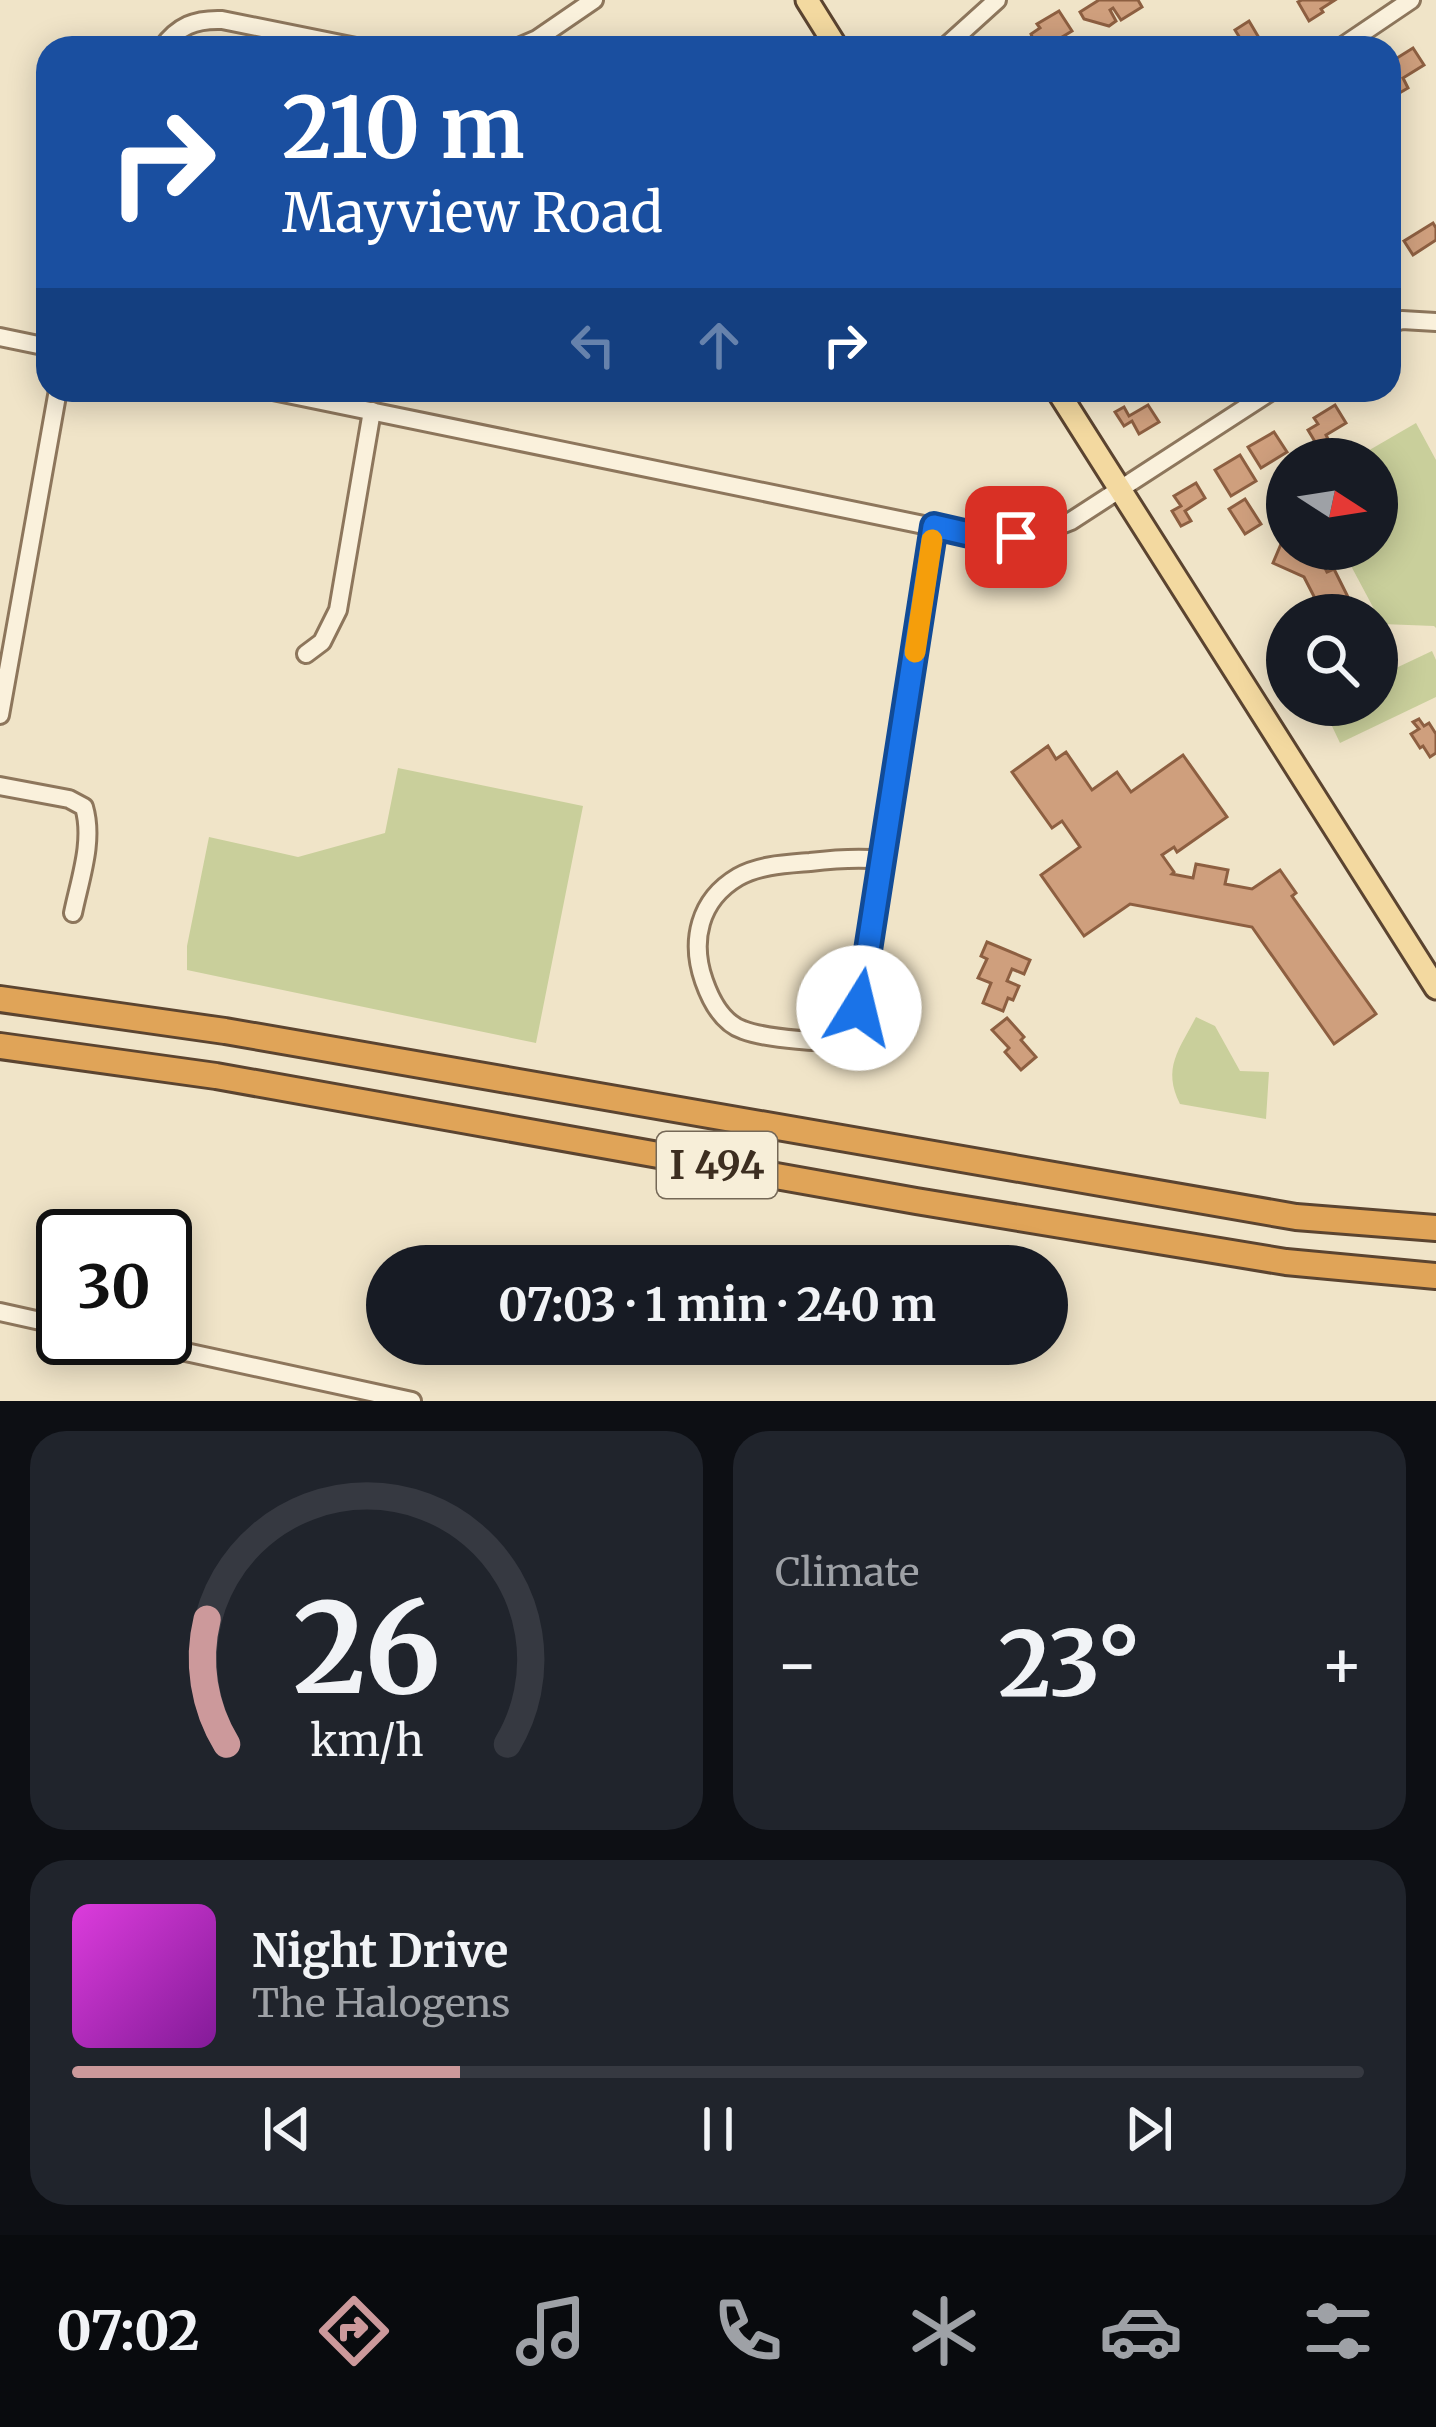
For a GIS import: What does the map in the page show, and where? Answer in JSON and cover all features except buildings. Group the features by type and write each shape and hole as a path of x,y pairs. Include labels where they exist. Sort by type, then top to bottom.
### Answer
{"highway":[{"name":"I 494","path":"0,999 248,1035 1254,1210 1436,1228"},
{"name":"I 494","path":"0,1046 216,1076 1286,1262 1436,1276"}],"main road":[{"path":"806,0 829,36"},
{"path":"1065,402 1436,988"}],"street":[{"path":"540,36 594,0"},
{"path":"957,36 997,0"},
{"path":"1358,36 1411,0"},
{"path":"172,36 189,23 206,19 301,36"},
{"path":"1401,322 1436,322"},
{"path":"0,337 36,344"},
{"path":"0,715 56,402"},
{"path":"327,402 982,537 1043,532 1071,521 1254,402"},
{"path":"306,654 322,641 338,610 372,411"},
{"path":"883,860 856,857 769,866 731,882 700,919 698,936 702,976 717,1010 743,1030 854,1042 883,860 934,526"},
{"path":"0,786 69,799 84,807 88,838 73,913"},
{"path":"0,1312 36,1320"},
{"path":"192,1353 412,1401"}],"green space":[{"path":"1416,423 1436,460 1436,628 1398,625 1398,594 1366,594 1353,570 1398,570 1398,438 1390,438"},
{"path":"1432,651 1436,697 1398,715 1398,667"},
{"path":"1332,726 1375,726 1340,743"},
{"path":"398,768 583,806 536,1043 187,970 187,946 209,837 298,857 385,833"},
{"path":"1196,1017 1215,1026 1240,1071 1269,1072 1266,1119 1180,1104 1173,1069"}],"slow traffic":[{"path":"915,652 932,540"}],"route":[{"path":"859,1008 934,526 982,537 1016,537"}]}
